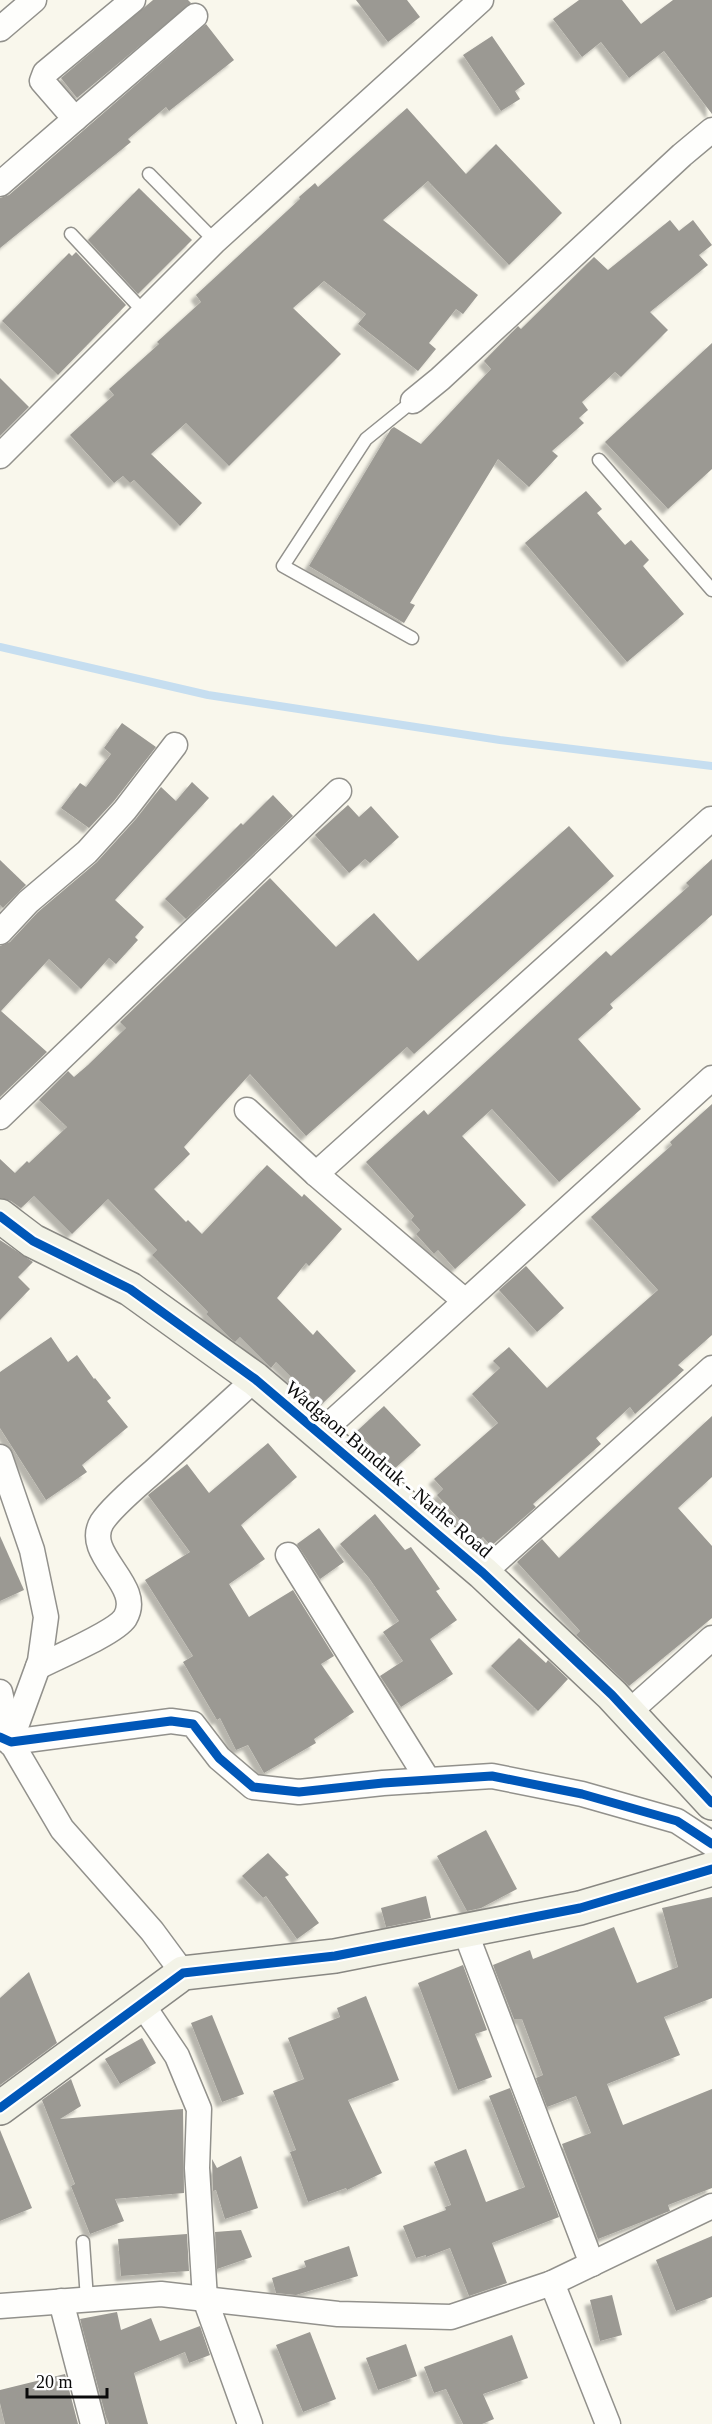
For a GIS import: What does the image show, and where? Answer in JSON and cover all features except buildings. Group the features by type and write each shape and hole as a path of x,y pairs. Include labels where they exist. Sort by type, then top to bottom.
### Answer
{"street":[{"path":"0,29 34,0"},
{"path":"75,119 42,81 45,73 133,0"},
{"path":"0,456 215,241 481,0"},
{"path":"0,184 195,16"},
{"path":"413,401 440,379 682,155 712,130"},
{"path":"0,932 28,902 87,852 125,810 175,745"},
{"path":"0,1117 339,791"},
{"path":"316,1174 711,819"},
{"path":"319,1434 712,1078"},
{"path":"247,1110 316,1174 465,1301"},
{"name":"Wadgaon Bundruk - Narhe Road","path":"0,1216 33,1241 130,1289 255,1379 483,1573 629,1712 712,1803"},
{"path":"483,1573 712,1368"},
{"path":"38,1667 103,1634 124,1618 129,1605 124,1586 101,1552 98,1538 101,1523 136,1486 255,1379"},
{"path":"0,1457 32,1550 46,1617 38,1667 4,1744"},
{"path":"288,1555 428,1780"},
{"path":"629,1712 712,1638"},
{"path":"0,1692 4,1744 62,1829 152,1931 183,1973"},
{"path":"4,1744 171,1721 193,1724 219,1758 253,1787 299,1792 492,1776 582,1794 677,1821 712,1844"},
{"path":"0,2108 183,1973 335,1956 580,1908 712,1869"},
{"path":"465,1930 592,2264"},
{"path":"142,2004 177,2056 199,2109 197,2168 205,2299 250,2424"},
{"path":"0,2306 161,2294 338,2314 451,2317 552,2283 712,2206"},
{"path":"552,2283 608,2424"},
{"path":"60,2301 93,2424"}],"lane":[{"path":"148,174 215,241"},
{"path":"71,234 144,312"},
{"path":"412,639 283,566 366,439 413,401"},
{"path":"599,460 712,590"},
{"path":"83,2242 87,2299"}],"waterway":[{"path":"0,647 208,695 500,740 712,766"}],"cycle path":[{"path":"0,1216 33,1241 130,1289 255,1379 483,1573 612,1695 712,1803"},
{"path":"0,1737 11,1742 171,1721 193,1724 219,1758 253,1787 299,1792 383,1783 492,1776 582,1794 677,1821 712,1844"},
{"path":"0,2108 183,1973 335,1956 580,1908 712,1869"}]}
